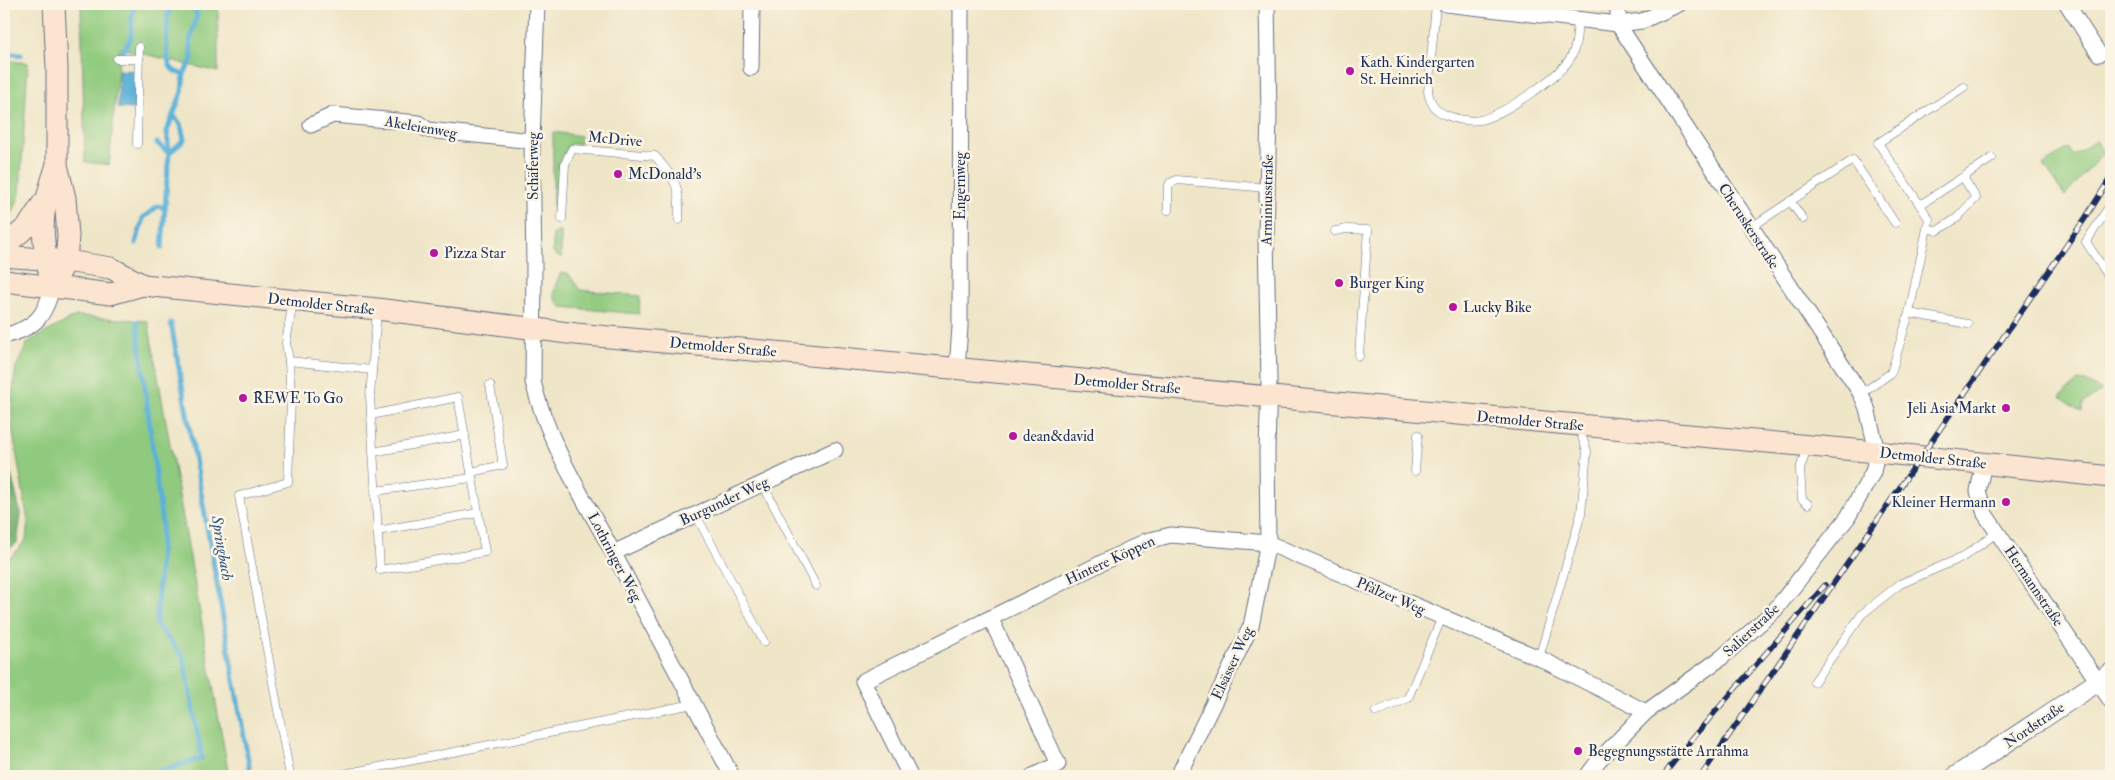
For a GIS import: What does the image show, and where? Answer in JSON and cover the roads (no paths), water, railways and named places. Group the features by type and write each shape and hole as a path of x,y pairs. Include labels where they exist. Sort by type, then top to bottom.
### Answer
{"main road":[{"path":"52,287 56,260 68,236 66,198 57,164 57,68 54,4"},
{"path":"56,260 42,235 45,201 57,164"},
{"path":"4,246 28,226 45,201"},
{"name":"Detmolder Straße","path":"4,256 56,260 111,268 143,285"},
{"name":"Detmolder Straße","path":"4,281 111,294 143,285 533,328 957,369 1877,452 2111,477"}],"street":[{"name":"Schäferweg","path":"533,328 532,141 537,4"},
{"path":"751,68 752,4"},
{"name":"Engernweg","path":"957,369 960,327 960,4"},
{"name":"Arminiusstraße","path":"1267,4 1269,397"},
{"path":"1446,4 1618,24 1642,20 1680,4"},
{"path":"1618,4 1618,24"},
{"path":"2067,4 2099,54"},
{"name":"Cheruskerstraße","path":"1618,24 1750,228 1861,394 1867,408 1877,452"},
{"name":"Akeleienweg","path":"311,125 333,115 418,123 428,130 532,141"},
{"path":"4,336 22,331 32,325 48,306 52,287"},
{"name":"Lothringer Weg","path":"533,328 533,382 546,426 732,776"},
{"path":"1268,543 1267,451 1269,397"},
{"name":"Burgunder Weg","path":"613,553 834,450"},
{"name":"Salierstraße","path":"1587,776 1599,760 1646,712 1721,658 1775,610 1848,517 1873,472 1877,452"},
{"name":"Hermannstraße","path":"1984,463 1978,491 1985,514 2105,677 2111,701"},
{"name":"Hintere Köppen","path":"910,776 863,681 1146,541 1171,535 1268,543"},
{"name":"Pfälzer Weg","path":"1268,543 1539,658 1646,712"},
{"name":"Elsässer Weg","path":"1178,776 1251,626 1268,543"},
{"path":"991,619 1058,764 1033,776"},
{"name":"Nordstraße","path":"1956,776 2105,677"}],"lane":[{"path":"1436,4 1428,92 1429,100 1441,114 1468,121 1485,118 1508,107 1562,68 1568,62 1574,48 1578,20"},
{"path":"137,144 139,47"},
{"path":"117,59 139,59"},
{"path":"1861,394 1891,373 1908,313 1929,219 1878,143 1964,87"},
{"name":"McDrive","path":"562,219 565,164 572,149 655,156 672,175 680,194 679,220"},
{"path":"1920,205 1992,158"},
{"path":"1750,228 1853,160 1894,222"},
{"path":"1927,228 1937,231 1957,218 1976,198 1962,177"},
{"path":"1168,210 1168,188 1170,183 1178,180 1267,188"},
{"path":"1790,202 1802,219"},
{"path":"2110,276 2086,242 2111,204"},
{"path":"1335,231 1347,229 1368,230 1359,356"},
{"path":"290,776 239,496 288,482 290,399 289,361 286,344 293,301"},
{"path":"371,415 458,398 485,552 380,570 375,491 373,452 371,415 370,396 377,310"},
{"path":"1908,313 1968,324"},
{"path":"289,361 372,370"},
{"path":"375,491 471,475 503,465 490,384"},
{"path":"1539,658 1581,514 1587,451 1578,425"},
{"path":"373,452 464,435"},
{"path":"1415,471 1418,435"},
{"path":"1807,446 1800,469 1802,499 1808,504"},
{"path":"762,483 816,586"},
{"path":"378,531 478,513"},
{"path":"696,515 764,642"},
{"path":"1814,682 1862,614 1900,584 1963,556 1998,532"},
{"path":"1376,712 1408,698 1442,617"},
{"path":"334,776 693,704"}],"water":[{"path":"119,70 135,71 135,109 118,108"}],"waterway":[{"path":"122,53 131,37 132,16 135,4"},
{"name":"Springbach","path":"170,4 167,34 168,57 173,70 184,74"},
{"name":"Springbach","path":"162,247 169,153 184,140 181,125 173,115 182,92 184,74 192,59 190,41 197,15 192,4"},
{"path":"4,53 21,55"},
{"name":"Springbach","path":"169,153 167,131 173,115"},
{"path":"157,143 169,153"},
{"path":"136,243 143,218 158,206 165,208"},
{"path":"137,322 162,525 156,624 183,656 202,758 142,776"},
{"name":"Springbach","path":"171,323 251,776"}],"railway":[{"path":"1701,776 2086,217 2111,177"},
{"path":"1663,776 1690,741 1825,585"}],"place":[{"name":"Kath. Kindergarten St. Heinrich","path":"1350,71"},
{"name":"McDonald's","path":"618,174"},
{"name":"Pizza Star","path":"434,253"},
{"name":"Burger King","path":"1339,283"},
{"name":"Lucky Bike","path":"1453,307"},
{"name":"REWE To Go","path":"243,398"},
{"name":"Jeli Asia Markt","path":"2006,408"},
{"name":"dean&david","path":"1013,436"},
{"name":"Kleiner Hermann","path":"2006,502"},
{"name":"Begegnungsstätte Arrahma","path":"1578,751"}]}
